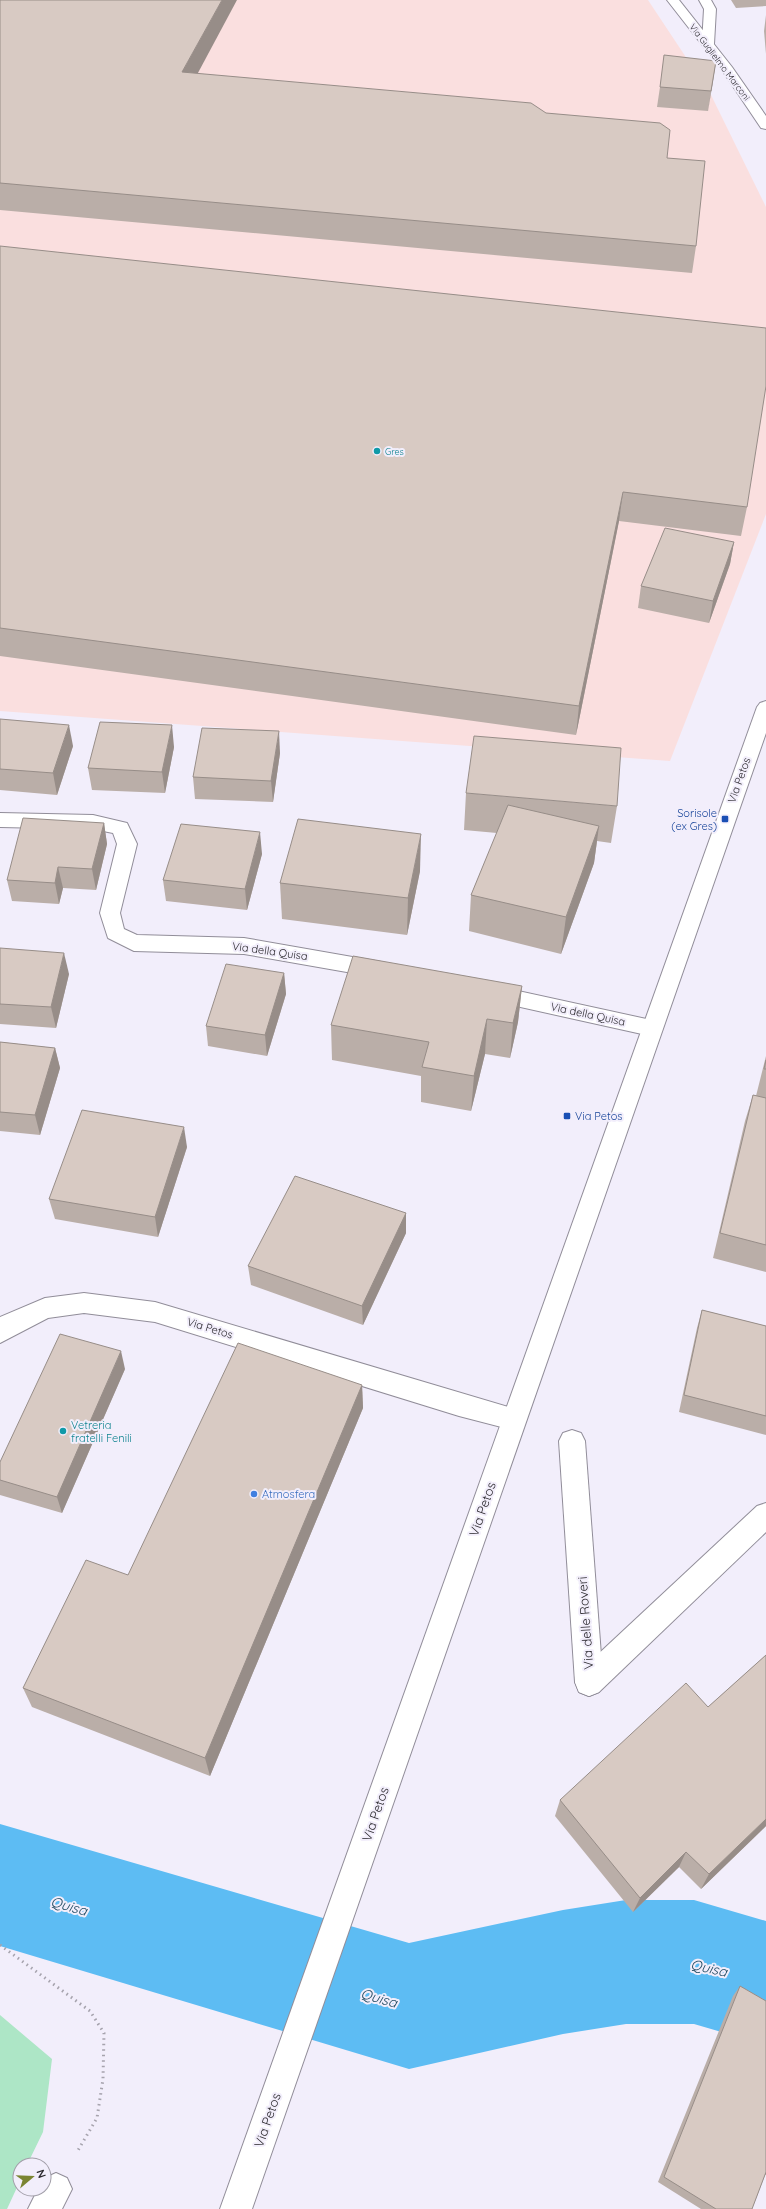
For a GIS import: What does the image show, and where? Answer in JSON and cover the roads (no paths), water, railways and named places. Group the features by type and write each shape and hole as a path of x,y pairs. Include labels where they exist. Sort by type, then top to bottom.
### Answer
{"main road":[{"name":"Via Guglielmo Marconi","path":"672,0 745,93 766,125"},
{"path":"705,0 710,9 708,44"},
{"name":"Via Petos","path":"236,2209 766,707"},
{"name":"Via della Quisa","path":"0,820 93,822 120,828 127,844 110,912 115,933 134,943 244,946 402,974"},
{"name":"Via della Quisa","path":"470,988 652,1028"},
{"name":"Via Petos","path":"0,1332 4,1327 45,1308 84,1303 155,1312 459,1406 514,1419"},
{"name":"Via delle Roveri","path":"572,1441 589,1682 766,1515"}],"waterway":[{"name":"Quisa","path":"0,1885 409,2006 563,1972 626,1962 694,1962 766,1983"}],"place":[{"name":"Gres","path":"377,451"},
{"name":"Sorisole (ex Gres)","path":"725,819"},
{"name":"Via Petos","path":"567,1116"},
{"name":"Vetreria fratelli Fenili","path":"63,1431"},
{"name":"Atmosfera","path":"254,1494"}]}
